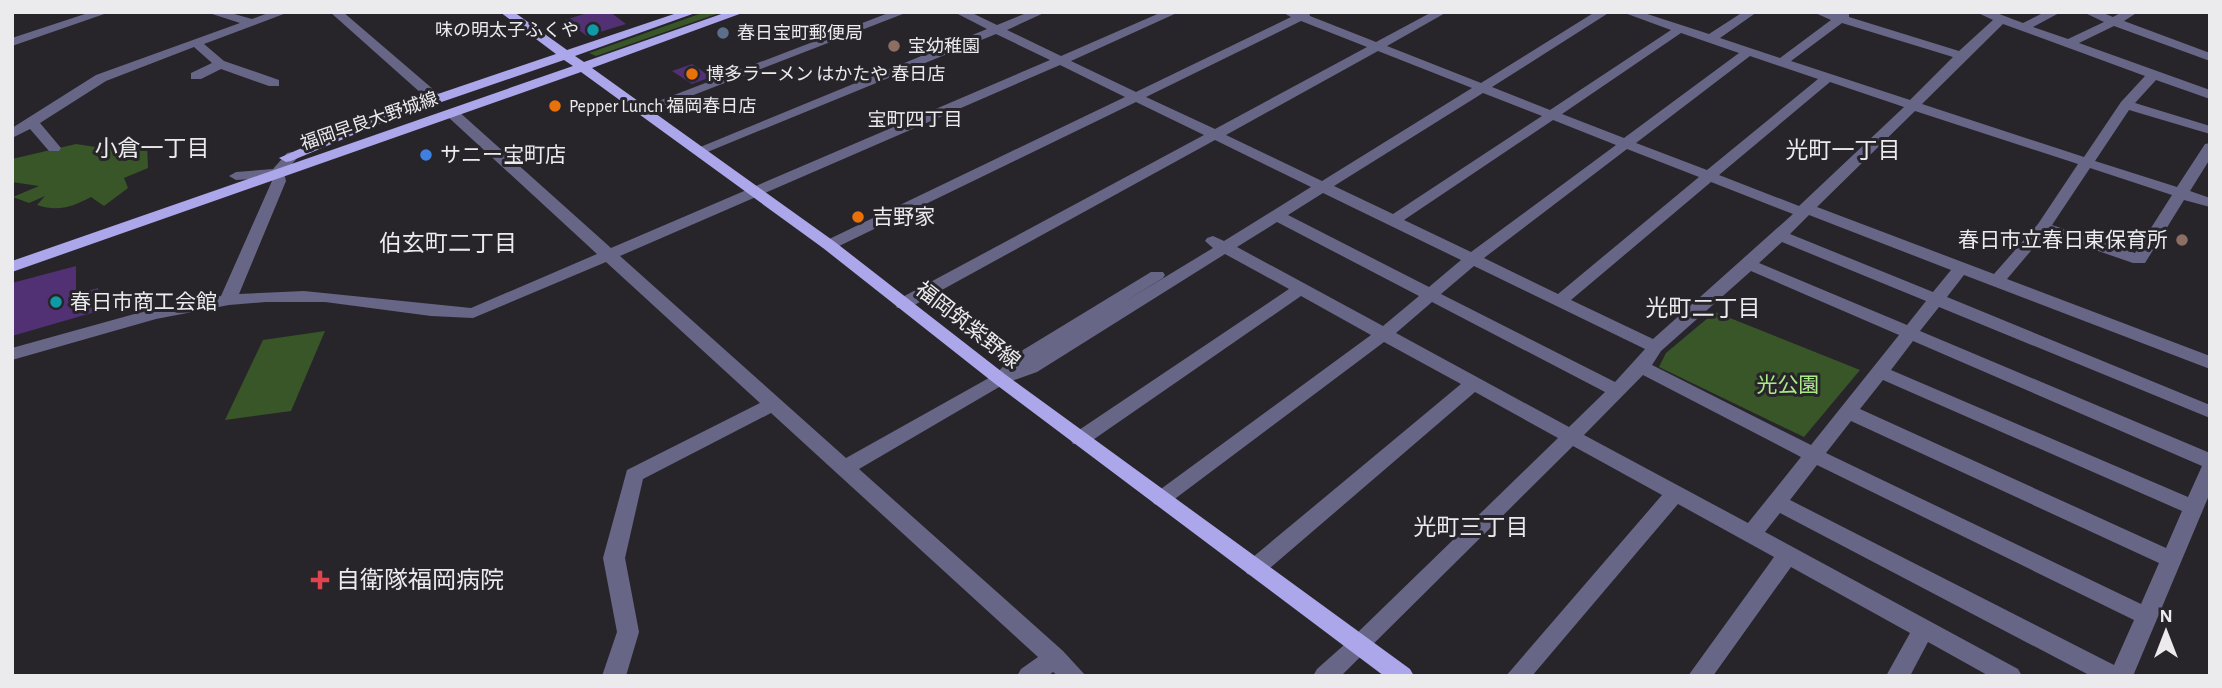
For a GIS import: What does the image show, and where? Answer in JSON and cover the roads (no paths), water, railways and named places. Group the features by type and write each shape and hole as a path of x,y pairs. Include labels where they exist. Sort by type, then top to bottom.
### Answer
{"main road":[{"name":"福岡筑紫野線","path":"506,12 580,68 700,150 829,245 1000,379 1402,676"},
{"name":"福岡早良大野城線","path":"12,254 292,156 384,117 692,12"},
{"name":"福岡早良大野城線","path":"12,267 739,12"}],"street":[{"path":"12,42 38,34 75,16 104,12"},
{"path":"212,12 250,22"},
{"path":"12,134 101,78 250,22 284,12"},
{"path":"336,12 436,99"},
{"path":"642,110 902,12"},
{"path":"960,12 1655,347"},
{"path":"700,150 1040,12"},
{"path":"12,354 203,301 306,296 433,314 473,313 1173,12"},
{"path":"903,304 1441,12"},
{"path":"1474,86 1585,12"},
{"path":"845,468 1000,379 1031,368 1315,183 1474,86 1604,12"},
{"path":"1628,12 1654,16 1681,29 1748,52 2210,203"},
{"path":"1710,39 1751,12"},
{"path":"1819,12 1844,15 1959,55"},
{"path":"1982,12 2210,95"},
{"path":"2023,27 2055,12"},
{"path":"2089,12 2208,55"},
{"path":"2068,44 2117,23 2132,12"},
{"path":"829,245 1137,98 1300,14 1474,86 1710,178 1961,268 2210,363"},
{"path":"1781,63 1844,15"},
{"path":"1325,676 1362,644 1641,367 1655,347 1747,264 1912,105 1959,55 2001,19"},
{"path":"12,27 38,34"},
{"path":"1393,221 1681,29"},
{"path":"196,43 220,64 274,83"},
{"path":"1161,499 1384,334 1432,296 1472,259 1628,145 1748,52"},
{"path":"196,76 220,64"},
{"path":"1996,282 2043,227 2126,105 2153,75"},
{"path":"1559,301 1827,78"},
{"path":"2126,105 2210,130"},
{"path":"452,113 1074,676"},
{"path":"31,121 54,148"},
{"path":"2043,227 2139,260 2210,147"},
{"path":"236,176 277,173 292,156"},
{"path":"228,299 279,181 277,173"},
{"path":"1219,244 1275,215 1315,183"},
{"path":"1275,215 1616,390"},
{"path":"1777,234 2210,411"},
{"path":"1219,244 2010,676"},
{"path":"1747,264 2210,461"},
{"path":"1751,535 1961,268"},
{"path":"1080,439 1301,289"},
{"path":"1641,367 1813,455 2146,615"},
{"path":"1878,371 2193,508"},
{"path":"1255,568 1475,382"},
{"path":"614,676 628,632 614,558 634,475 774,404"},
{"path":"1847,411 2170,559"},
{"path":"2121,676 2210,469"},
{"path":"1518,676 1676,493"},
{"path":"1776,502 2113,676"},
{"path":"1700,676 1788,555"},
{"path":"1898,676 1924,629"},
{"path":"1029,676 1055,658"}],"place":[{"name":"味の明太子ふくや","path":"593,30"},
{"name":"春日宝町郵便局","path":"723,33"},
{"name":"宝幼稚園","path":"894,46"},
{"name":"博多ラーメン はかたや 春日店","path":"692,74"},
{"name":"Pepper Lunch 福岡春日店","path":"555,106"},
{"name":"サニー宝町店","path":"426,155"},
{"name":"吉野家","path":"858,217"},
{"name":"春日市立春日東保育所","path":"2182,240"},
{"name":"春日市商工会館","path":"56,302"},
{"name":"自衛隊福岡病院","path":"320,580"}],"district":[{"name":"宝町四丁目","path":"915,119"},
{"name":"小倉一丁目","path":"152,148"},
{"name":"光町一丁目","path":"1843,150"},
{"name":"伯玄町二丁目","path":"448,243"},
{"name":"光町二丁目","path":"1703,308"},
{"name":"光町三丁目","path":"1471,527"}],"park label":[{"name":"光公園","path":"1788,385"}]}
